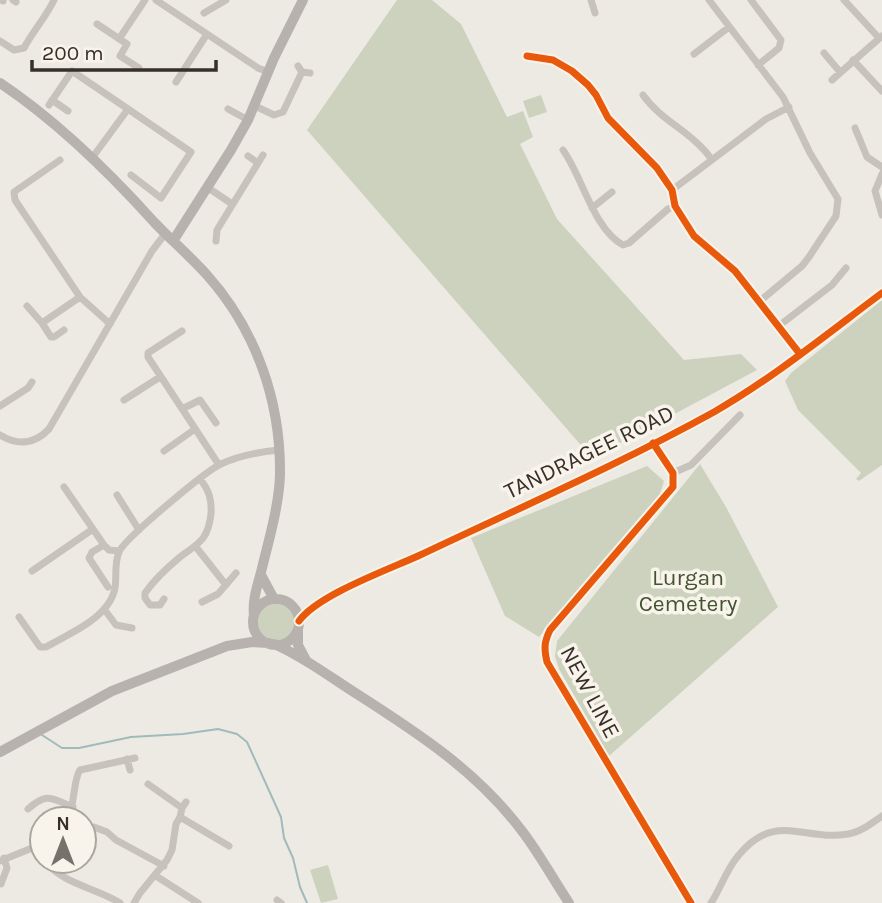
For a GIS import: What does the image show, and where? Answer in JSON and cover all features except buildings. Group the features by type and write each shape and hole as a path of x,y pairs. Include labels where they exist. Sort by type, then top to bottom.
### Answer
{"street":[{"path":"0,41 14,50 24,48 35,27 49,14 54,0"},
{"path":"119,39 145,0"},
{"path":"156,0 268,72"},
{"path":"205,0 207,11 226,0"},
{"path":"1,437 22,443 41,438 49,429 152,251 169,238 207,187 248,120 303,0"},
{"path":"591,0 595,13"},
{"path":"709,0 789,107 810,153 838,199 838,210 802,266 760,301"},
{"path":"751,0 781,40 779,48 758,65"},
{"path":"832,80 880,37 844,0"},
{"path":"97,24 127,44 120,56 139,68"},
{"path":"694,54 729,27"},
{"path":"176,82 208,34"},
{"path":"824,53 840,72"},
{"path":"527,56 552,60 563,65 588,85 608,118 657,168 672,190 675,206 694,236 735,271 800,354"},
{"path":"853,61 882,91"},
{"path":"255,106 280,119 304,70"},
{"path":"68,111 50,103 72,71 191,152 160,198 131,175"},
{"path":"0,83 92,158 206,274 227,299 258,355 268,384 278,450 278,495 261,574 253,598 254,621 259,637 309,663 442,751 478,782 521,830 569,903"},
{"path":"643,95 649,104 696,141 712,160"},
{"path":"672,190 766,119 789,107"},
{"path":"92,158 128,109"},
{"path":"228,109 248,120"},
{"path":"855,128 867,157 882,167"},
{"path":"563,150 570,159 592,208 613,240 623,245 675,206"},
{"path":"570,159 577,153"},
{"path":"216,241 214,229 263,155"},
{"path":"248,156 258,163"},
{"path":"61,160 14,192 15,200 80,297 110,324"},
{"path":"882,174 875,191 882,215"},
{"path":"207,187 232,204"},
{"path":"592,208 612,192"},
{"path":"780,326 846,273"},
{"name":"TANDRAGEE ROAD","path":"298,625 317,605 653,443 752,389 882,292"},
{"path":"42,323 80,297"},
{"path":"27,306 51,337 64,330"},
{"path":"182,331 148,353 148,357 219,465"},
{"path":"124,400 160,377"},
{"path":"0,407 28,388 32,382"},
{"path":"182,409 200,400 216,423"},
{"path":"653,443 673,473 691,466 740,415"},
{"path":"164,451 195,429"},
{"path":"19,617 40,647 46,647 104,609 115,591 119,551 139,530 219,465 250,453 278,450"},
{"name":"NEW LINE","path":"673,473 673,487 550,630 544,650 547,662 691,903"},
{"path":"164,599 160,605 154,606 148,604 145,593 181,557 197,547 209,527 211,497 200,479"},
{"path":"64,486 104,545 109,550 119,551"},
{"path":"117,495 139,530"},
{"path":"32,571 93,529"},
{"path":"104,545 92,552 89,558 108,587"},
{"path":"197,547 226,585"},
{"path":"202,602 212,598 236,573"},
{"path":"261,574 274,599"},
{"path":"0,752 112,691 243,638 254,621 259,606 274,599 291,604 295,609 298,645 309,663"},
{"name":"TANDRAGEE ROAD","path":"291,604 317,605"},
{"path":"104,609 116,625 132,628"},
{"path":"227,646 252,642 271,644 290,639 298,625"},
{"path":"73,805 76,775 80,770 131,758 130,770"},
{"path":"134,903 164,866 172,850 173,833 184,805 150,786 159,779"},
{"path":"33,805 47,797 68,805"},
{"path":"180,817 226,844 228,832"},
{"path":"711,903 737,856 762,835 779,830 840,835 852,833 882,817"},
{"path":"98,829 164,866"},
{"path":"1,884 7,868 2,860 28,851"},
{"path":"60,875 120,903"},
{"path":"156,876 198,903"},
{"path":"91,898 95,890"}],"green space":[{"path":"397,0 432,0 461,24 507,117 523,111 533,137 520,144 557,219 684,360 741,354 757,370 592,458 307,130"},
{"path":"541,95 547,112 529,118 523,101"},
{"path":"882,300 882,465 859,481 856,479 861,473 798,410 785,381 791,373"},
{"name":"Lurgan Cemetery","path":"700,464 726,507 778,607 609,756 559,669 555,656 557,641"},
{"path":"647,466 664,481 660,494 539,637 505,616 471,538"},
{"path":"276,604 289,609 294,622 289,635 276,640 263,635 258,622 263,609"},
{"path":"328,865 338,899 321,903 310,870"}],"waterway":[{"path":"42,735 62,748 79,748 131,737 218,729 237,734 247,742 281,817 284,838 307,903"}],"cycle path":[{"path":"527,56 553,60 588,85 608,118 657,168 672,190 675,206 694,236 735,271 800,354"},
{"path":"299,621 321,602 354,584 567,486 714,412 779,370 882,293"},
{"path":"653,443 673,473 673,487 550,630 545,653 547,662 691,903"}]}
